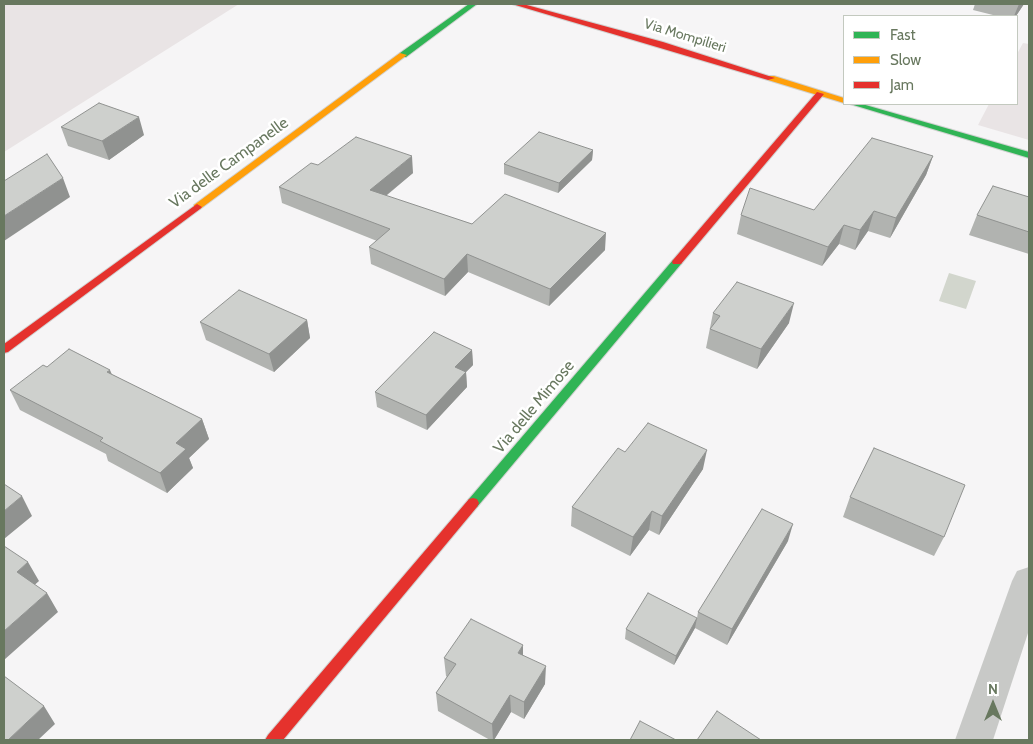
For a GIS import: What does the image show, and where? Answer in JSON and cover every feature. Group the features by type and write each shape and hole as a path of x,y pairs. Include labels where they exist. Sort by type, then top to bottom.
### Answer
{"street":[{"name":"Via delle Campanelle","path":"4,349 473,4"},
{"name":"Via Mompilieri","path":"516,4 660,44 843,101"},
{"name":"Via delle Mimose","path":"273,740 820,94"},
{"path":"858,105 1029,154"},
{"path":"974,740 1029,581"}],"shaded area":[{"path":"4,4 239,4 4,152"},
{"path":"1023,43 1029,44 1029,140 978,125 988,105 1018,105 1018,52"},
{"path":"949,273 976,281 966,309 939,301"}],"building":[{"path":"99,103 139,117 102,141 61,127"},
{"path":"539,132 593,150 559,183 504,164"},
{"path":"356,137 412,156 370,190 472,224 505,194 606,233 550,289 467,254 444,279 369,247 390,229 279,187 311,163 318,165"},
{"path":"872,138 933,156 896,218 874,211 860,230 844,225 828,247 741,215 750,188 814,210"},
{"path":"47,154 63,178 4,216 4,181"},
{"path":"993,186 1029,197 1029,232 977,215"},
{"path":"737,282 794,303 761,349 710,329 720,316 713,313"},
{"path":"239,290 307,320 269,354 200,322"},
{"path":"434,332 472,350 455,367 466,372 426,415 375,392"},
{"path":"69,349 110,370 107,372 202,419 176,443 186,449 160,473 100,441 103,438 10,390 43,365 47,367"},
{"path":"648,423 707,450 662,516 652,511 633,537 572,507 618,448 625,452"},
{"path":"874,448 965,485 944,537 850,497"},
{"path":"4,484 22,496 4,511"},
{"path":"762,509 793,524 732,629 698,612"},
{"path":"4,546 28,562 17,572 47,593 4,631"},
{"path":"648,593 697,618 676,656 626,629"},
{"path":"471,619 523,645 518,653 546,666 524,702 510,695 492,724 436,693 456,664 444,658"},
{"path":"4,676 44,706 8,740 4,740"},
{"path":"717,711 761,740 697,740"},
{"path":"640,721 676,740 630,740"}],"traffic: fast":[{"path":"403,55 473,4"},
{"path":"857,105 1029,155"},
{"path":"473,503 677,262"}],"traffic: slow":[{"path":"197,207 403,55"},
{"path":"771,78 843,101"}],"traffic: jam":[{"path":"516,4 660,44 771,78"},
{"path":"677,262 820,94"},
{"path":"4,349 197,207"},
{"path":"273,740 473,503"}]}
